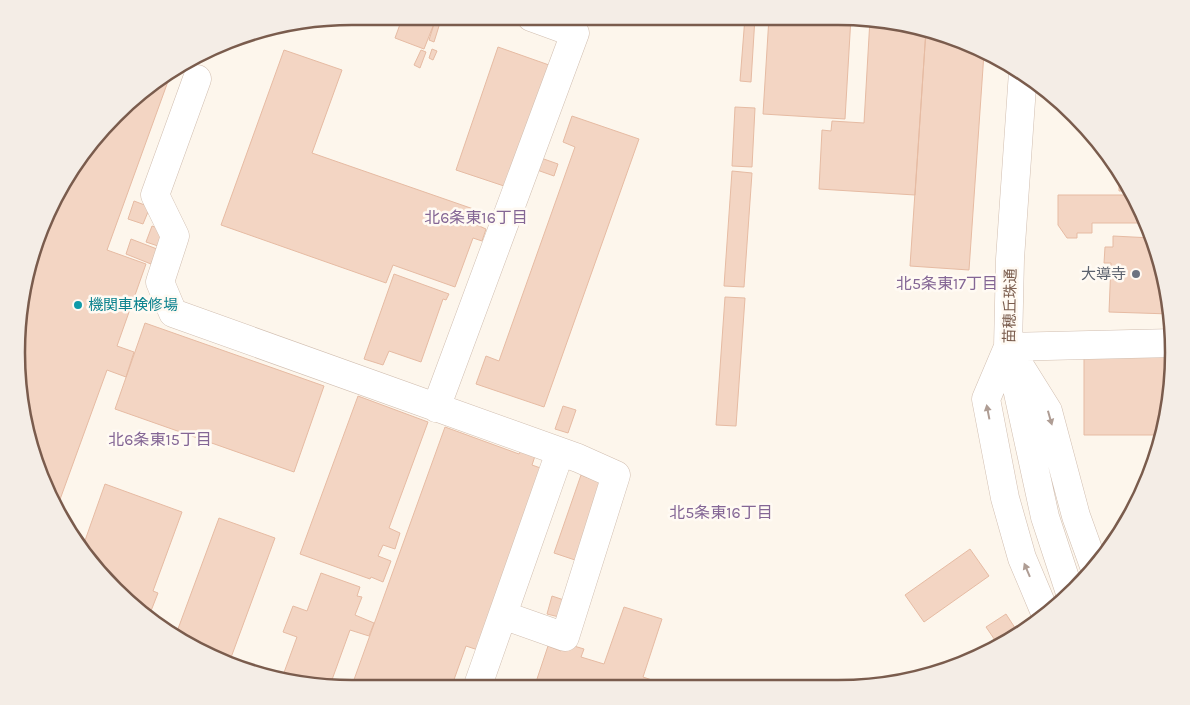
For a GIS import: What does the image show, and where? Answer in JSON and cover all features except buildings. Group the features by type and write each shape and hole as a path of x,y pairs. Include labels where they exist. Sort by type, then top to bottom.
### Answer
{"street":[{"path":"436,408 575,33 554,25"},
{"path":"197,79 155,195 175,236 160,282 173,313 578,458 616,475 565,636 502,615"},
{"name":"苗穂丘珠通","path":"1022,82 1010,259 1008,347 1045,517 1068,585"},
{"path":"1008,347 1165,343"},
{"path":"1008,347 1048,411 1076,516 1091,559"},
{"path":"1008,347 986,399 1005,498 1022,558 1043,607"},
{"path":"480,680 560,452"}],"place":[{"name":"大導寺","path":"1136,274"},
{"name":"機関車検修場","path":"78,305"}],"district":[{"name":"北6条東16丁目","path":"476,217"},
{"name":"北5条東17丁目","path":"947,283"},
{"name":"北6条東15丁目","path":"160,439"},
{"name":"北5条東16丁目","path":"721,512"}]}
